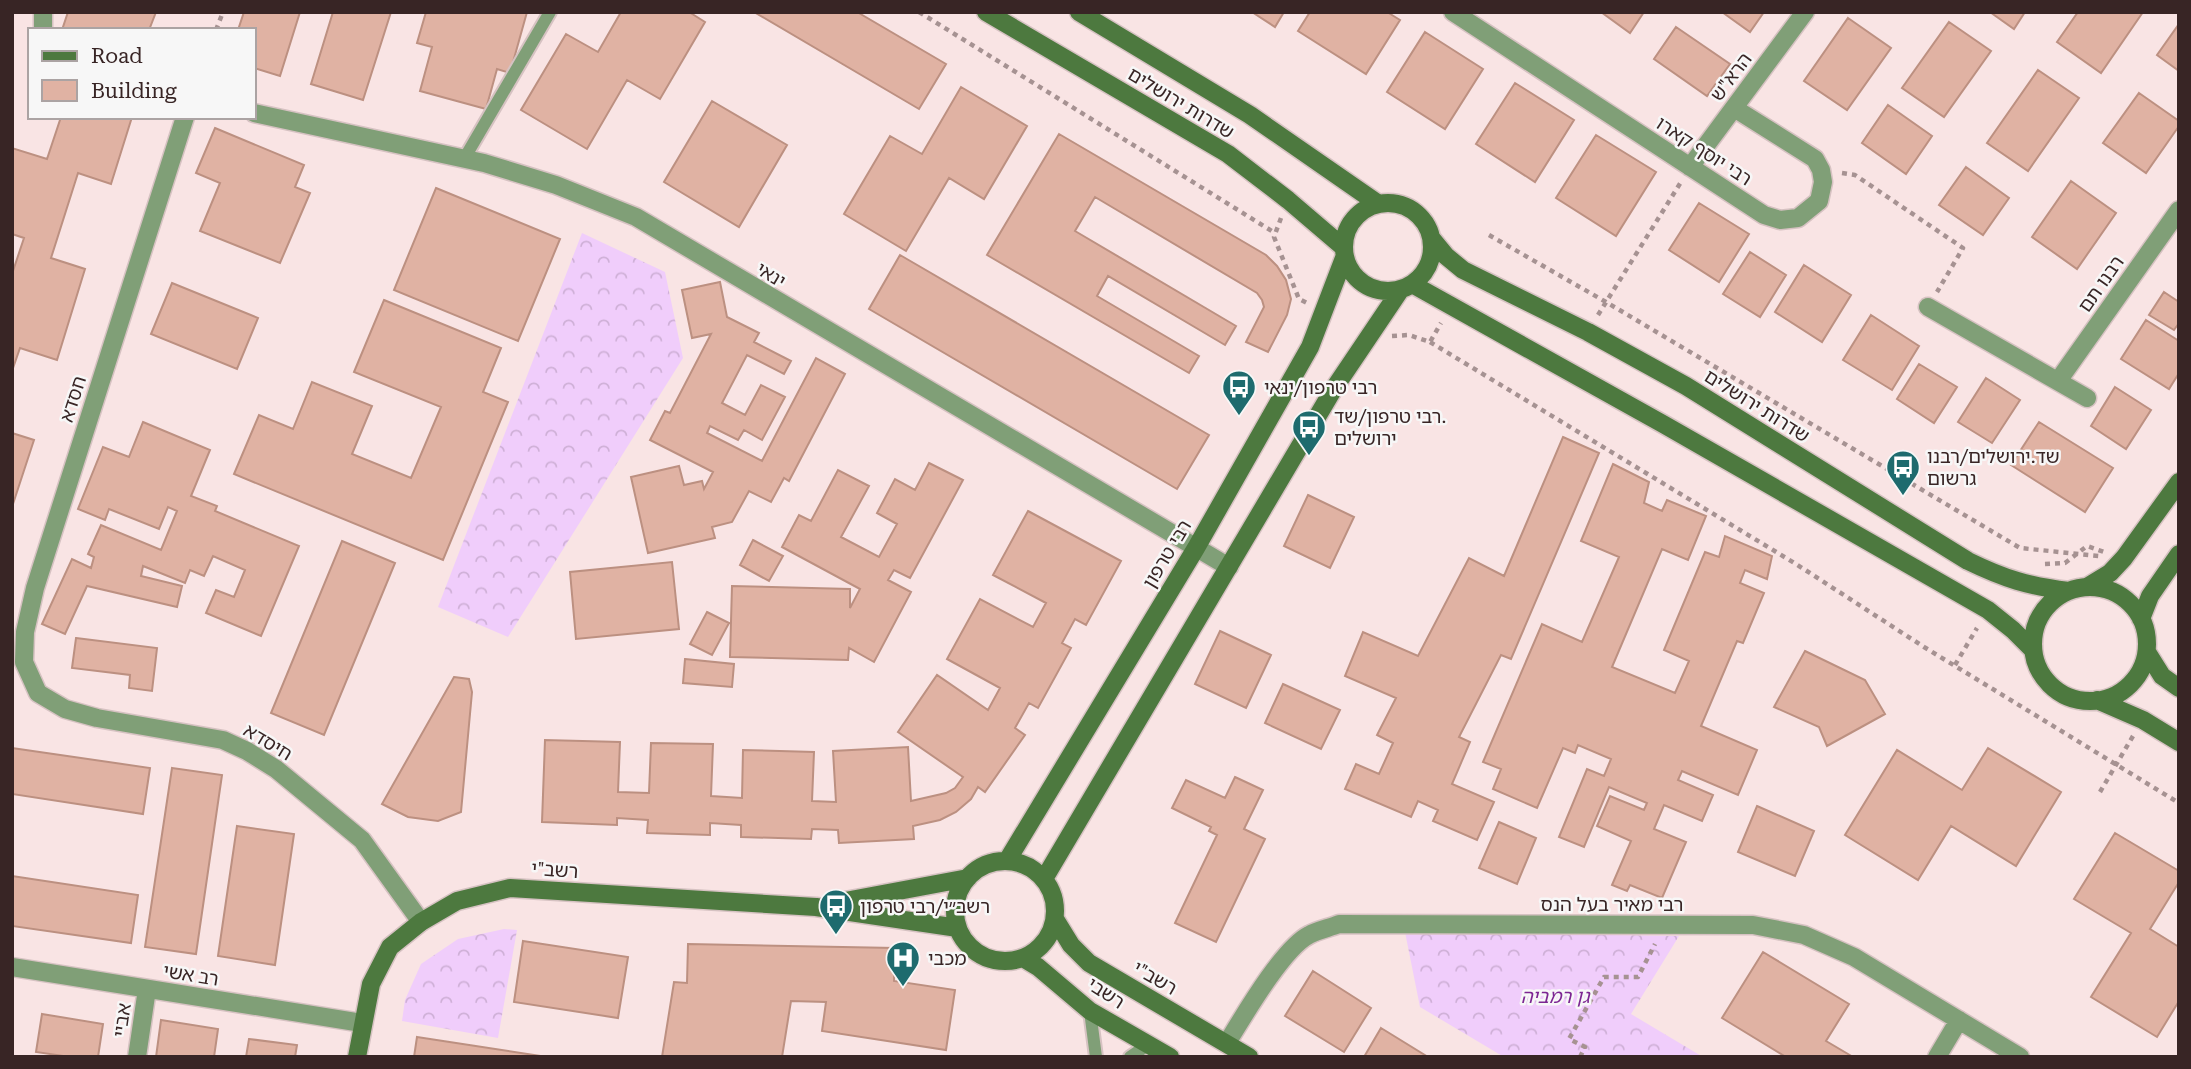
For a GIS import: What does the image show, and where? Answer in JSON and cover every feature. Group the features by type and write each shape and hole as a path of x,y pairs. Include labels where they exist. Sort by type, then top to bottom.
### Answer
{"street":[{"name":"שדרות ירושלים","path":"986,12 1228,155 1288,200 1343,252"},
{"name":"שדרות ירושלים","path":"1079,12 1250,116 1377,203"},
{"name":"רבי יוסף קארו","path":"1453,12 1764,215 1780,220 1798,218 1819,201 1823,182 1821,170"},
{"name":"הרא\"ש","path":"1690,167 1805,12"},
{"path":"1734,108 1815,159 1821,170"},
{"name":"ינאי","path":"256,113 464,159 556,185 636,218 1229,567"},
{"name":"חסדא","path":"37,694 24,662 25,632 35,588 184,119"},
{"path":"1044,879 1333,390 1371,332 1406,287 1422,275 1429,264 1432,239 1424,220 1408,206 1377,203 1356,215 1349,224 1343,252 1356,278 1366,285 1377,290 1406,287 1449,304 1988,610 2013,629 2033,650"},
{"name":"רבנו תם","path":"2058,382 2179,210"},
{"name":"שדרות ירושלים","path":"1432,239 1446,256 1463,270 1588,332 1686,386 1968,561 2002,578 2032,587 2078,589"},
{"name":"רבי טרפון","path":"1007,861 1196,548 1310,347 1343,252"},
{"path":"1928,307 2087,398"},
{"path":"2147,652 2139,673 2118,693 2097,700 2082,700 2067,696 2054,688 2044,677 2033,650 2034,635 2045,608 2056,598 2110,573 2179,482"},
{"path":"2141,619 2150,596 2179,554"},
{"path":"2078,589 2100,588 2124,598 2141,619 2147,652 2162,677 2179,688"},
{"name":"חיסדא","path":"37,694 65,709 97,718 223,740 247,751 276,769 362,840 421,922"},
{"path":"2097,700 2143,720 2179,742"},
{"path":"1007,861 1027,866 1044,879 1052,891 1055,919 1045,942 1035,951 1023,958 1007,961 978,953 966,942 958,928 955,915 956,902 968,878 986,866 1007,861"},
{"name":"רשב\"י","path":"816,907 968,878"},
{"name":"רשב\"י","path":"357,1057 371,984 390,947 421,922 457,901 510,888 816,907 958,928"},
{"name":"רשב\"י","path":"1055,919 1071,945 1089,963 1249,1057"},
{"name":"רבי מאיר בעל הנס","path":"1227,1043 1254,999 1284,959 1306,936 1339,924 1753,925 1804,935 1854,957 2020,1057"},
{"name":"רשבי","path":"1023,958 1038,967 1090,1011 1170,1057"},
{"name":"רב אשי","path":"12,967 362,1023"},
{"name":"אביי","path":"137,1057 147,989"},
{"path":"1937,1057 1959,1020"}],"lane":[{"path":"464,159 550,12"},
{"path":"1090,1011 1096,1057"},
{"path":"1130,1057 1149,1044"}],"path":[{"path":"919,12 1275,233"},
{"path":"1588,332 1690,167"},
{"path":"1821,170 1855,175 1963,248 1928,307"},
{"path":"1288,200 1274,237 1299,299 1324,312"},
{"path":"1489,235 2020,548 2124,558"},
{"path":"1430,342 1449,304"},
{"path":"1371,332 1383,337 1409,335 1430,342 1796,564 2179,803"},
{"path":"2039,565 2064,562 2077,553"},
{"path":"1955,665 1988,610"},
{"path":"2100,792 2143,720"},
{"path":"1580,1057 1585,1047 1569,1038 1604,977 1638,976 1666,925"}],"green space":[{"path":"582,233 665,272 683,358 508,637 438,607"},
{"path":"504,929 517,930 498,1038 402,1021 405,1000 421,964 458,939"},
{"name":"גן רמביה","path":"1405,932 1679,936 1631,1014 1703,1057 1504,1057 1420,1007"}],"building":[{"path":"68,12 156,12 150,28 63,28"},
{"path":"244,12 300,12 280,76 256,69 256,28 239,28"},
{"path":"333,12 391,12 363,100 311,84"},
{"path":"426,12 527,12 510,73 497,69 486,109 420,91 432,47 417,43"},
{"path":"621,12 689,12 705,22 660,99 627,80 587,149 521,110 566,34 598,52"},
{"path":"754,12 857,12 946,64 919,109"},
{"path":"1252,12 1284,12 1275,27"},
{"path":"1310,12 1387,12 1400,20 1366,74 1298,31"},
{"path":"1601,12 1644,12 1630,33"},
{"path":"1722,12 1764,12 1750,32"},
{"path":"1990,12 2025,12 2014,29"},
{"path":"2078,12 2143,12 2101,73 2057,42"},
{"path":"1848,18 1891,48 1847,110 1804,81"},
{"path":"1949,22 1991,51 1944,117 1902,88"},
{"path":"2179,24 2179,71 2157,55"},
{"path":"1676,27 1730,64 1707,96 1654,59"},
{"path":"1425,32 1483,69 1445,129 1387,92"},
{"path":"2038,70 2079,98 2028,171 1987,143"},
{"path":"1515,83 1574,120 1535,182 1476,144"},
{"path":"961,87 1027,126 984,199 949,178 906,251 844,214 890,136 922,154"},
{"path":"2139,93 2179,121 2179,126 2146,173 2103,143"},
{"path":"712,101 787,145 739,227 664,182"},
{"path":"1888,105 1932,136 1906,174 1862,143"},
{"path":"60,119 131,119 111,184 78,173 51,258 85,269 57,360 20,348 12,371 12,274 24,238 12,234 12,148 47,159"},
{"path":"215,128 304,165 295,187 310,193 280,263 200,231 220,183 196,173"},
{"path":"1059,134 1266,255 1277,266 1286,280 1291,299 1287,315 1268,352 1246,342 1264,307 1257,293 1095,197 1075,231 1236,326 1225,345 1108,276 1097,296 1199,356 1189,373 987,255"},
{"path":"1596,135 1656,172 1616,236 1556,198"},
{"path":"1966,167 2009,198 1983,235 1939,205"},
{"path":"2071,181 2116,213 2077,269 2032,237"},
{"path":"436,188 560,239 518,341 394,290"},
{"path":"1699,203 1749,234 1719,282 1669,250"},
{"path":"1750,252 1786,275 1760,317 1723,294"},
{"path":"900,255 1209,435 1177,489 869,309"},
{"path":"1804,265 1851,295 1822,342 1775,312"},
{"path":"720,282 727,317 759,333 754,342 791,361 784,374 747,355 722,403 745,415 761,385 785,397 762,440 744,430 738,440 710,426 707,433 762,461 816,358 845,374 789,481 784,478 771,502 749,491 732,522 712,527 715,538 648,553 631,477 679,466 684,485 702,481 704,489 713,472 650,440 665,411 670,413 711,334 692,338 682,290"},
{"path":"172,283 258,318 237,369 151,334"},
{"path":"2164,292 2179,302 2179,323 2174,330 2149,315"},
{"path":"384,300 501,348 483,392 508,402 443,560 234,474 259,415 293,429 312,382 372,406 352,454 411,478 441,407 354,372"},
{"path":"1871,315 1919,346 1892,390 1843,360"},
{"path":"2146,320 2179,341 2179,373 2169,389 2121,359"},
{"path":"1919,364 1957,387 1934,423 1897,399"},
{"path":"1986,378 2020,400 1992,443 1958,422"},
{"path":"2115,387 2151,410 2126,449 2091,426"},
{"path":"143,422 210,450 191,496 217,506 215,511 299,546 261,636 206,613 216,590 234,597 245,570 213,556 204,576 190,570 185,583 143,566 141,576 182,586 177,607 87,586 65,634 42,624 72,559 91,568 94,557 88,554 101,525 161,550 177,511 168,507 159,529 109,509 105,520 78,509 103,447 129,457"},
{"path":"2039,422 2113,468 2085,512 2011,465"},
{"path":"12,433 34,440 12,507"},
{"path":"1563,437 1599,453 1511,659 1501,655 1459,737 1470,742 1452,784 1494,802 1477,840 1433,821 1438,810 1418,801 1411,817 1345,789 1356,764 1379,774 1393,743 1377,735 1396,698 1345,676 1363,632 1418,656 1469,558 1504,576"},
{"path":"929,463 963,480 910,578 894,570 888,580 911,592 874,662 849,648 848,660 730,657 732,586 850,589 850,608 860,589 782,547 799,515 811,521 838,470 869,486 841,537 879,557 897,524 877,513 895,479 915,490"},
{"path":"1613,464 1649,482 1644,503 1662,511 1667,500 1706,516 1688,560 1662,549 1612,667 1675,693 1689,661 1664,650 1705,552 1719,557 1725,536 1772,556 1767,579 1745,570 1740,583 1764,593 1743,643 1737,641 1701,726 1757,750 1738,795 1682,771 1678,780 1713,795 1702,821 1664,805 1654,829 1686,842 1662,898 1630,885 1627,891 1612,885 1631,841 1597,826 1610,796 1644,810 1647,803 1609,787 1584,847 1559,837 1587,769 1604,776 1611,759 1578,745 1575,753 1563,748 1537,808 1493,789 1501,769 1483,762 1542,624 1582,642 1619,557 1581,541"},
{"path":"1308,495 1354,517 1330,568 1284,546"},
{"path":"1028,511 1121,561 1086,625 1075,619 1062,643 1071,648 1038,708 1029,703 1015,728 1025,735 985,792 978,787 971,799 956,812 940,820 913,826 914,839 839,843 838,830 812,829 811,839 741,837 741,825 710,823 710,835 647,833 648,820 617,818 617,825 542,822 545,740 620,742 618,792 649,793 651,743 713,744 711,796 742,798 743,750 814,752 812,801 836,802 833,751 908,747 911,801 946,793 955,788 963,777 898,732 937,675 988,710 1000,688 947,659 980,599 1033,627 1046,603 993,575"},
{"path":"753,540 783,556 769,581 740,565"},
{"path":"342,541 395,563 324,735 271,713"},
{"path":"672,562 679,629 576,639 570,572"},
{"path":"707,612 729,623 712,655 690,644"},
{"path":"1220,631 1271,655 1246,708 1195,684"},
{"path":"76,638 157,648 152,691 129,688 130,675 72,668"},
{"path":"1805,651 1865,680 1885,714 1827,746 1819,727 1774,707"},
{"path":"685,659 734,664 732,687 683,683"},
{"path":"454,677 469,679 472,692 461,812 438,821 408,817 382,804"},
{"path":"1283,684 1340,710 1321,749 1265,723"},
{"path":"12,748 150,768 143,814 12,794"},
{"path":"1988,748 2061,792 2016,866 1951,826 1918,880 1845,835 1897,750 1962,790"},
{"path":"172,768 222,775 196,954 145,947"},
{"path":"1235,777 1263,790 1244,829 1265,839 1216,942 1175,923 1217,835 1209,831 1211,827 1172,808 1186,780 1225,798"},
{"path":"1757,806 1814,831 1795,876 1738,852"},
{"path":"1499,822 1536,838 1517,884 1479,868"},
{"path":"237,826 294,834 275,965 218,956"},
{"path":"2115,833 2179,871 2179,882 2150,929 2179,947 2179,1001 2157,1037 2091,997 2131,933 2074,899"},
{"path":"12,876 138,895 131,943 12,926"},
{"path":"523,941 628,957 618,1018 514,1002"},
{"path":"688,944 895,948 894,981 955,990 946,1050 822,1031 826,1002 791,1001 782,1057 662,1057 674,982 687,983"},
{"path":"1763,952 1849,1004 1826,1041 1853,1057 1786,1057 1722,1018"},
{"path":"1313,971 1371,1008 1344,1052 1285,1016"},
{"path":"42,1014 103,1024 98,1057 70,1057 36,1052"},
{"path":"161,1020 218,1029 214,1057 156,1057"},
{"path":"1381,1028 1428,1057 1364,1057"},
{"path":"417,1037 547,1057 414,1057"},
{"path":"249,1039 297,1045 295,1057 246,1057"}],"place":[{"name":"רבי טרפון/ינאי","path":"1239,417"},
{"name":"רבי טרפון/שד. ירושלים","path":"1309,457"},
{"name":"שד.ירושלים/רבנו גרשום","path":"1903,497"},
{"name":"רשב״י/רבי טרפון","path":"836,936"},
{"name":"מכבי","path":"903,988"}]}
